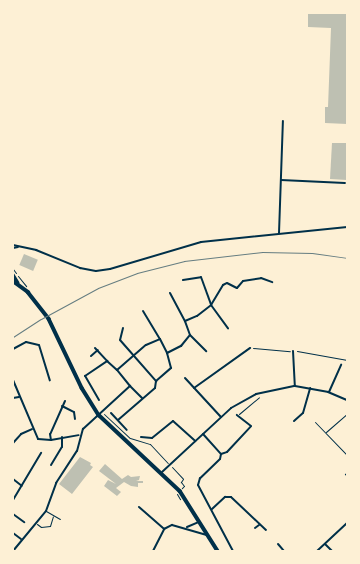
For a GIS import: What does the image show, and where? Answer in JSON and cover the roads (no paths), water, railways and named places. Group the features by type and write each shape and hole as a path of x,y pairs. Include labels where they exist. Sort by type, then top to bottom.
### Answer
{"main road":[{"path":"13,275 18,284 49,319 82,388 100,413 180,491 200,522 206,535 218,551"},
{"path":"13,281 18,284"}],"street":[{"path":"279,233 283,121"},
{"path":"281,180 345,183"},
{"path":"13,247 26,247 80,268 96,271 110,269 201,242 347,227"},
{"path":"183,280 201,277 211,305 228,328"},
{"path":"185,321 198,316 211,305 223,285 227,283 237,288 243,281 260,278 272,282"},
{"path":"170,293 185,321 190,335 206,351"},
{"path":"118,420 155,388 156,381 171,368 160,339 143,311"},
{"path":"123,328 120,340 134,354 156,381"},
{"path":"166,353 181,346 190,335"},
{"path":"117,370 134,354 160,339"},
{"path":"13,349 26,342 35,343 50,380"},
{"path":"194,388 250,348"},
{"path":"90,356 96,349 142,398"},
{"path":"293,351 296,386"},
{"path":"99,400 85,376 107,361"},
{"path":"329,392 340,365"},
{"path":"185,378 221,417"},
{"path":"13,380 32,429 38,439 51,440 79,435"},
{"path":"13,551 21,539 46,511 56,483 76,451 79,435 100,413 130,386"},
{"path":"162,472 221,417 244,399 266,391 296,386 329,392 347,400"},
{"path":"294,421 303,413 310,388"},
{"path":"13,398 19,397"},
{"path":"51,440 50,434 65,401"},
{"path":"62,406 74,412 75,419"},
{"path":"111,413 127,430"},
{"path":"221,454 227,452 251,426 237,415"},
{"path":"141,436 152,438 173,421 195,441"},
{"path":"13,443 21,434 32,429"},
{"path":"203,434 221,454"},
{"path":"51,465 62,447 62,437"},
{"path":"13,500 41,453"},
{"path":"221,454 220,459 198,481 200,489 233,551"},
{"path":"13,479 22,486"},
{"path":"212,509 225,497 231,497 266,530"},
{"path":"139,507 164,529"},
{"path":"13,514 24,522"},
{"path":"185,527 200,522"},
{"path":"318,551 347,523"},
{"path":"153,551 164,529 172,525 185,527 206,535"},
{"path":"255,528 259,525"},
{"path":"13,533 21,539"},
{"path":"278,544 284,551"},
{"path":"325,544 332,551"}],"lane":[{"path":"46,511 60,519"},
{"path":"37,522 41,527 50,526 53,516"}],"railway":[{"path":"13,337 41,319 98,288 137,273 184,261 262,252 312,253 347,258"}]}
